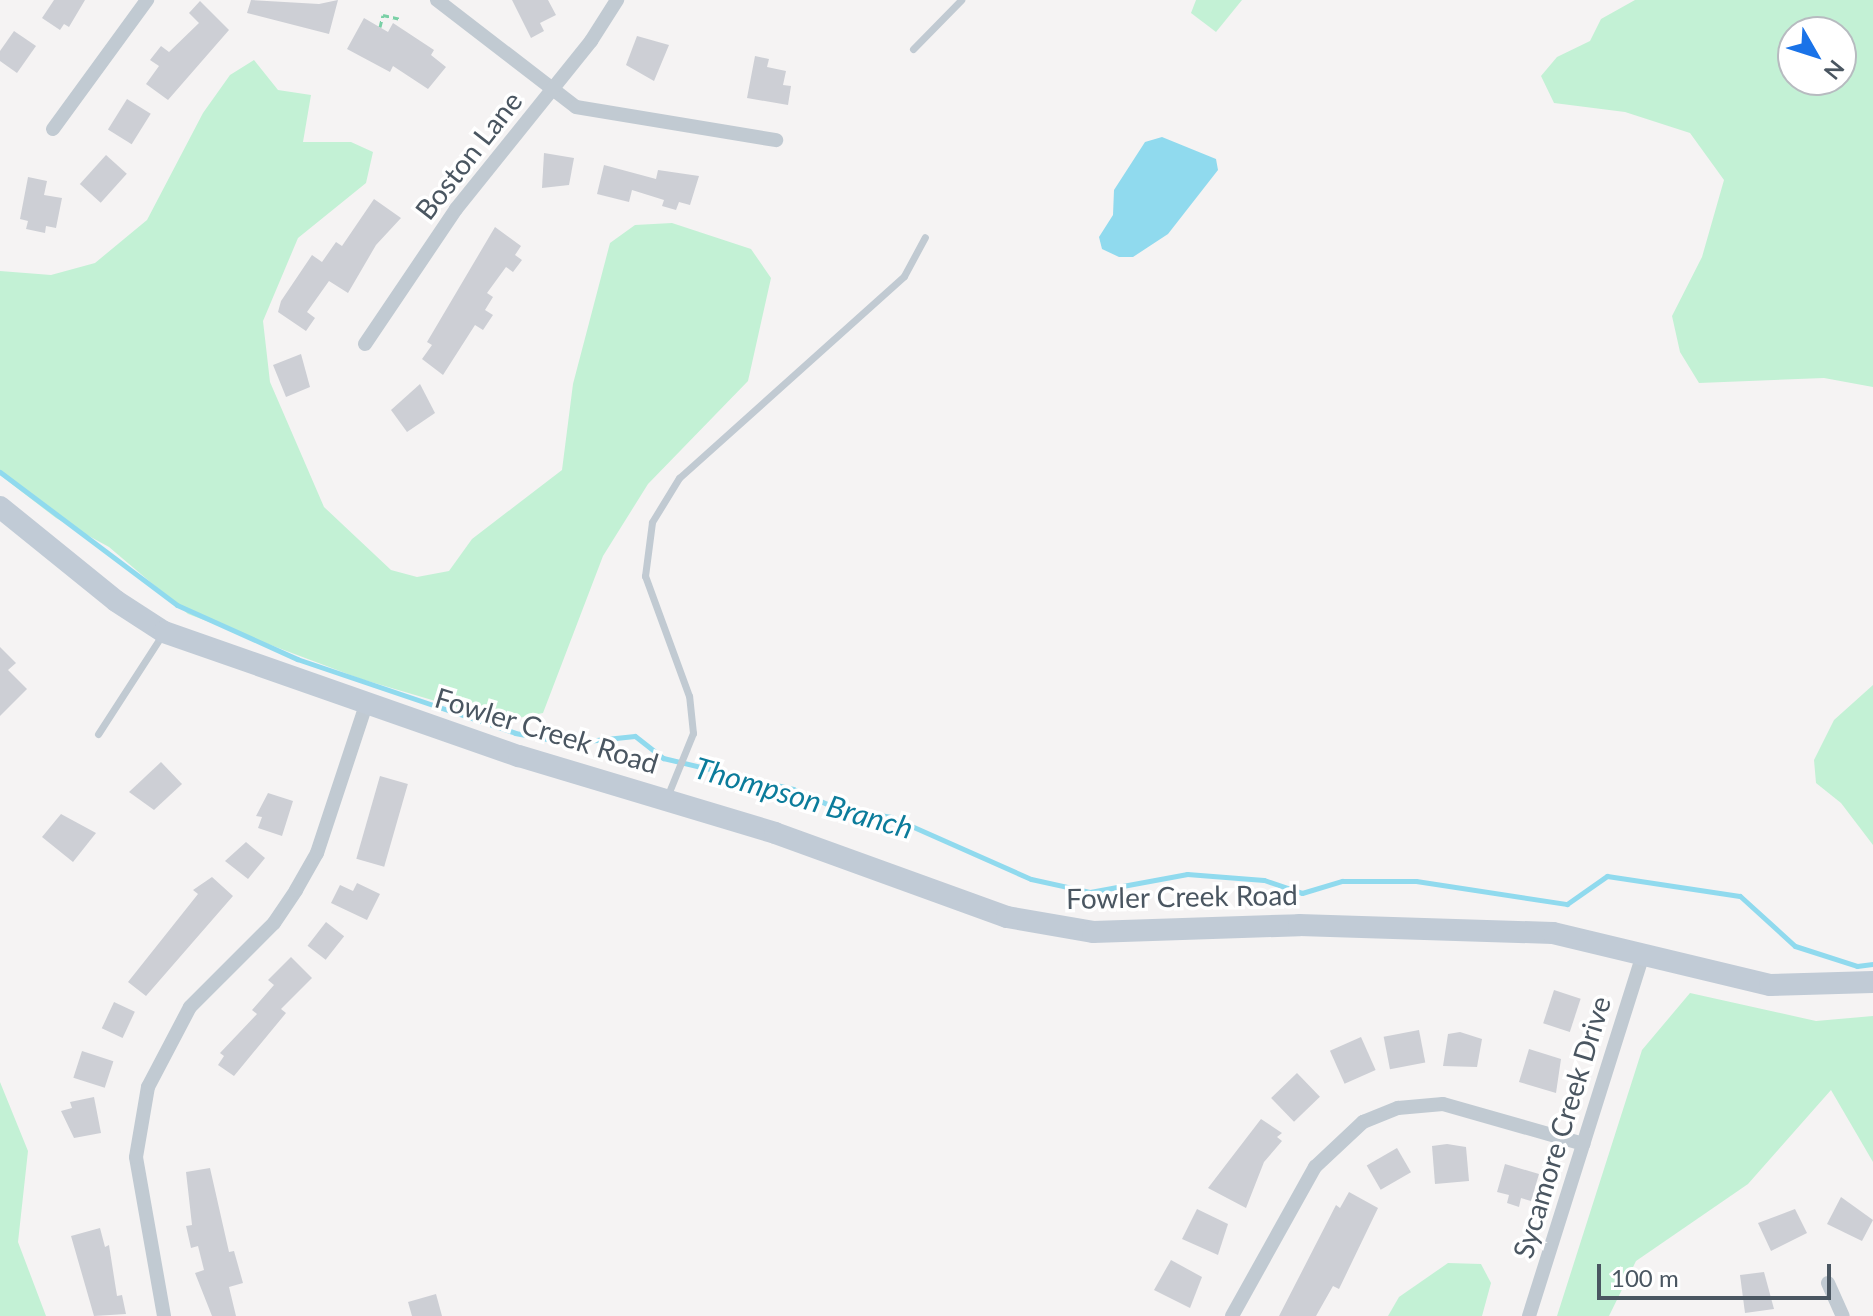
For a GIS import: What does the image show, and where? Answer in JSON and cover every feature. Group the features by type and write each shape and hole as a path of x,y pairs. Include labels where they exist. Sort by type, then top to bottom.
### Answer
{"main road":[{"name":"Fowler Creek Road","path":"0,507 116,601 164,632 366,705 666,799 966,905 1044,926 1093,932 1285,925 1461,927 1553,933 1770,985 1873,982"}],"street":[{"path":"53,129 147,0"},
{"path":"437,0 551,91 592,113 776,140"},
{"name":"Boston Lane","path":"365,344 456,209 551,91 617,0"},
{"path":"164,1316 136,1157 148,1087 190,1007 274,923 296,890 317,853 366,705"},
{"name":"Sycamore Creek Drive","path":"1529,1316 1643,955"},
{"path":"1232,1316 1315,1167 1352,1129 1375,1116 1410,1105 1453,1105 1583,1144"},
{"path":"1828,1283 1843,1316"}],"lane":[{"path":"913,49 961,0"},
{"path":"666,799 693,733 689,696 645,576 652,522 679,478 904,276 925,237"},
{"path":"98,734 164,632"}],"path":[{"path":"380,27 383,15 401,19"}],"green space":[{"path":"1196,0 1242,0 1216,32 1191,13"},
{"path":"1635,0 1873,0 1873,387 1824,378 1699,383 1680,352 1672,316 1702,257 1724,180 1690,133 1625,112 1554,103 1541,76 1557,57 1590,41 1601,19"},
{"path":"254,60 278,90 311,95 303,142 351,142 373,152 366,183 298,238 263,321 270,382 324,507 391,570 417,577 449,571 472,539 562,470 573,384 610,243 635,225 672,223 751,249 771,278 748,381 648,484 603,556 543,713 503,721 361,679 188,614 109,547 56,518 0,475 0,271 51,275 95,263 147,220 203,113 230,75"},
{"path":"1873,685 1873,845 1841,803 1816,783 1814,760 1834,720"},
{"path":"1690,993 1816,1021 1873,1016 1873,1162 1831,1090 1748,1184 1636,1261 1609,1316 1557,1316 1642,1050"},
{"path":"0,1082 28,1151 18,1242 46,1316 0,1316"},
{"path":"1448,1263 1481,1264 1491,1283 1482,1316 1388,1316 1399,1297"}],"water":[{"path":"1162,137 1216,159 1218,170 1168,234 1133,257 1119,257 1102,249 1099,237 1113,215 1114,190 1145,142"}],"building":[{"path":"54,0 85,0 69,27 64,24 60,30 42,18"},
{"path":"251,0 319,4 338,0 329,34 247,13"},
{"path":"512,0 548,0 556,15 540,23 544,31 531,38"},
{"path":"200,1 229,30 168,100 146,84 159,66 150,60 161,46 169,52 199,23 189,13"},
{"path":"364,18 388,32 393,23 434,50 431,55 446,67 428,89 393,66 390,72 347,49"},
{"path":"14,31 36,46 17,73 0,61 0,51"},
{"path":"637,36 669,45 654,81 626,65"},
{"path":"755,56 769,59 767,67 786,71 783,85 791,86 788,105 747,98"},
{"path":"127,99 151,114 132,144 108,130"},
{"path":"544,153 574,158 569,185 542,188"},
{"path":"106,155 127,174 101,203 80,184"},
{"path":"604,165 656,179 658,170 699,176 690,205 679,202 676,210 662,206 664,200 632,190 629,202 597,194"},
{"path":"28,177 47,181 44,195 62,198 56,228 46,226 45,233 26,229 28,221 20,219"},
{"path":"374,199 401,218 376,245 348,293 329,281 307,312 315,318 306,331 278,312 281,301 312,255 322,262 336,242 342,246"},
{"path":"495,227 521,246 515,255 522,260 513,272 506,267 487,293 493,297 485,310 493,315 483,330 475,325 443,375 422,359 432,345 427,342"},
{"path":"301,354 310,387 286,397 273,365"},
{"path":"420,384 435,413 407,432 391,410"},
{"path":"0,647 16,663 8,670 27,689 0,716"},
{"path":"161,762 182,784 154,810 129,792"},
{"path":"380,776 408,784 384,867 356,859"},
{"path":"268,793 293,801 282,836 258,828 262,817 256,816"},
{"path":"61,814 96,833 73,862 42,837"},
{"path":"246,842 265,858 248,879 225,861"},
{"path":"212,877 233,896 146,996 128,982 198,894 193,890"},
{"path":"357,883 380,894 367,920 331,903 340,885 353,891"},
{"path":"326,922 344,936 326,960 308,946"},
{"path":"291,957 312,978 281,1009 286,1013 234,1076 218,1065 224,1056 220,1053 257,1014 252,1010 274,985 268,980"},
{"path":"1554,990 1581,999 1570,1032 1543,1023"},
{"path":"114,1002 135,1012 123,1038 102,1028"},
{"path":"1419,1030 1425,1062 1390,1069 1384,1037"},
{"path":"1460,1032 1482,1039 1477,1067 1443,1066 1448,1034"},
{"path":"1361,1037 1376,1070 1345,1084 1330,1051"},
{"path":"1529,1049 1561,1059 1556,1093 1519,1082"},
{"path":"82,1051 113,1061 105,1088 73,1078"},
{"path":"1297,1073 1320,1097 1294,1122 1271,1098"},
{"path":"94,1097 101,1133 74,1138 61,1111 72,1108 70,1102"},
{"path":"1261,1119 1282,1133 1277,1137 1282,1141 1264,1162 1246,1208 1208,1188"},
{"path":"1447,1144 1466,1147 1469,1181 1435,1184 1432,1146"},
{"path":"1397,1148 1411,1172 1381,1190 1367,1166"},
{"path":"1505,1164 1539,1174 1531,1201 1521,1198 1519,1207 1507,1203 1509,1195 1497,1192"},
{"path":"210,1168 229,1252 234,1251 243,1283 229,1287 236,1316 212,1316 195,1273 204,1270 198,1246 191,1248 186,1226 192,1225 186,1172"},
{"path":"1349,1192 1378,1208 1339,1289 1333,1286 1316,1316 1279,1316 1336,1205 1340,1208"},
{"path":"1841,1197 1873,1220 1862,1241 1827,1224"},
{"path":"1197,1209 1228,1224 1218,1255 1182,1239"},
{"path":"1795,1209 1807,1233 1771,1251 1758,1223"},
{"path":"100,1228 105,1247 109,1245 117,1296 122,1295 126,1314 94,1316 71,1236"},
{"path":"1171,1260 1202,1277 1190,1308 1154,1290"},
{"path":"1764,1272 1774,1309 1745,1313 1740,1275"},
{"path":"436,1294 442,1316 412,1316 408,1302"}],"waterway":[{"name":"Thompson Branch","path":"0,472 177,605 297,659 515,733 568,743 635,736 663,758 793,789 834,807 891,817 1031,879 1090,892 1187,874 1264,880 1302,893 1342,881 1416,881 1567,904 1607,876 1740,896 1795,946 1857,966 1873,964"}]}
